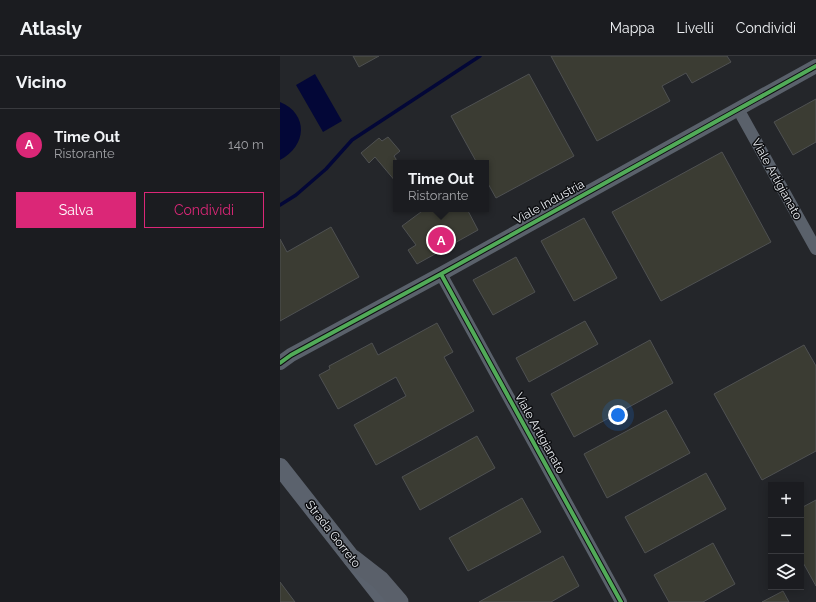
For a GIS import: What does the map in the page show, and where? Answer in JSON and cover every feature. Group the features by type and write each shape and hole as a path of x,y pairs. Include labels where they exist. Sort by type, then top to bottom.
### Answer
{"highway":[{"path":"353,559 380,580 399,602"}],"main road":[{"name":"Strada Gorreto","path":"280,467 386,602"}],"street":[{"name":"Viale Industria","path":"284,358 441,274 816,66"},
{"name":"Viale Artigianato","path":"738,109 816,249"},
{"name":"Viale Artigianato","path":"441,274 621,602"}],"shaded area":[{"path":"315,74 342,121 323,132 296,85"},
{"path":"280,102 289,107 296,114 300,122 301,130 300,139 295,147 289,154 280,160"}],"building":[{"path":"353,56 379,56 359,67"},
{"path":"551,56 727,56 731,62 692,83 686,73 662,86 670,101 597,141"},
{"path":"529,74 574,156 496,198 489,185 489,160 475,160 451,116"},
{"path":"816,99 816,142 793,155 774,122"},
{"path":"388,137 400,151 394,156 396,160 393,160 393,178 375,157 369,163 361,153 379,138 382,141"},
{"path":"722,152 771,242 661,301 612,212"},
{"path":"421,212 469,212 478,230 417,264 408,250 416,245 402,226"},
{"path":"584,218 617,278 574,301 541,241"},
{"path":"331,227 359,277 280,321 280,239 287,252"},
{"path":"516,257 535,292 493,315 473,280"},
{"path":"585,321 598,344 529,382 516,358"},
{"path":"437,323 453,352 444,357 474,411 376,465 354,425 406,396 396,377 338,409 319,375 330,369 329,366 372,343 378,355"},
{"path":"650,340 673,383 574,437 551,394"},
{"path":"804,345 816,366 816,451 762,480 714,394"},
{"path":"666,410 690,453 607,498 584,454"},
{"path":"477,436 495,468 420,510 402,477"},
{"path":"706,473 726,509 645,553 625,517"},
{"path":"522,498 541,532 468,571 449,538"},
{"path":"816,500 816,586 804,564 804,506"},
{"path":"713,543 735,584 703,602 669,602 654,575"},
{"path":"563,556 579,586 551,602 479,602"},
{"path":"280,582 295,602 280,602"},
{"path":"783,591 789,602 762,602"}],"waterway":[{"path":"280,205 296,195 326,169 352,140 480,56"}],"cycle path":[{"path":"280,363 291,355 441,274 816,66"},
{"path":"441,274 621,602"}],"place":[{"name":"Time Out","path":"441,240"}]}
